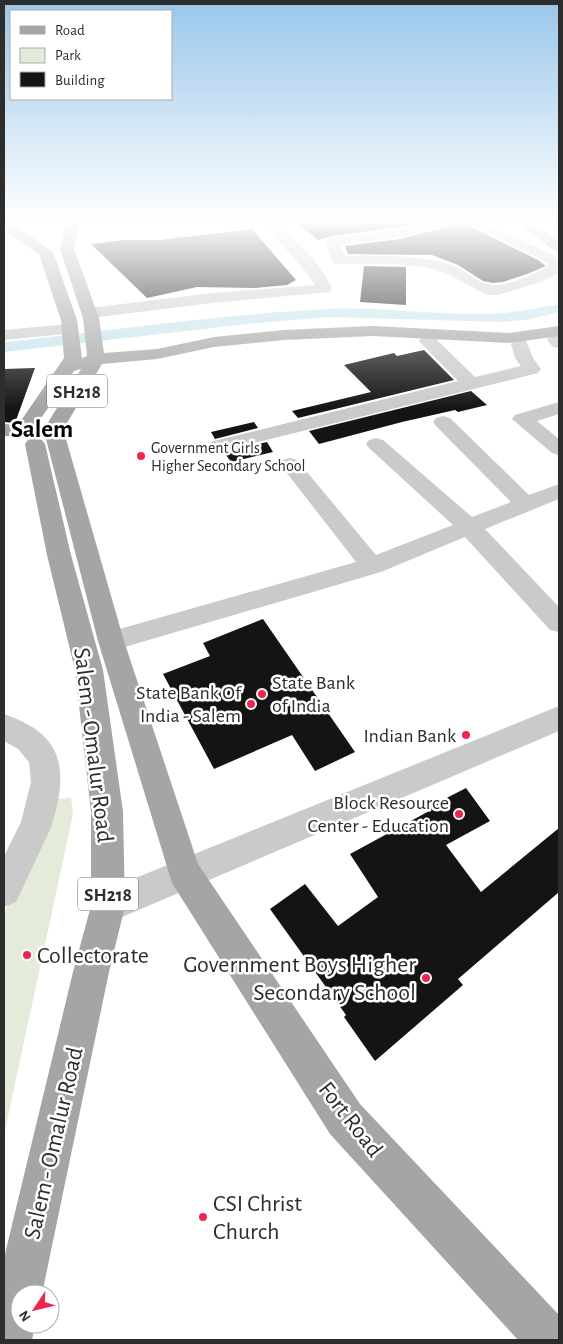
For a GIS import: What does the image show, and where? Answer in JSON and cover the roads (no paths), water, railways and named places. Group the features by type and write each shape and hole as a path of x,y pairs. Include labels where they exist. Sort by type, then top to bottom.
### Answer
{"main road":[{"path":"33,432 69,363 69,324 56,283"},
{"path":"78,283 91,315 96,359"},
{"path":"69,363 329,332 373,330 509,338 559,338"},
{"path":"217,346 379,338 520,344 559,338"},
{"name":"SH218","path":"33,432 96,359"},
{"name":"Salem - Omalur Road","path":"33,432 111,641 184,872"},
{"name":"Salem - Omalur Road","path":"8,1340 108,906 107,812 89,670 59,555 33,432"},
{"name":"Fort Road","path":"184,872 345,1119 550,1340"}],"street":[{"path":"91,315 212,298 324,289 322,283"},
{"path":"474,283 487,290 498,290 522,283"},
{"path":"4,334 69,324"},
{"path":"428,341 470,384"},
{"path":"217,446 532,369 524,358 520,344"},
{"path":"559,408 522,419 559,449"},
{"path":"443,422 526,504"},
{"path":"376,444 469,527 559,623"},
{"path":"290,464 372,566"},
{"path":"111,641 372,566 559,491"},
{"path":"108,906 184,872 559,718"},
{"path":"4,726 28,740 44,757 46,782 37,824 4,890"}],"waterway":[{"path":"4,347 207,324 329,313 358,312 473,318 531,314 559,308"}],"place":[{"name":"Government Girls Higher Secondary School","path":"141,456"},
{"name":"State Bank of India","path":"262,694"},
{"name":"State Bank Of India - Salem","path":"251,704"},
{"name":"Indian Bank","path":"466,735"},
{"name":"Block Resource Center - Education","path":"459,814"},
{"name":"Collectorate","path":"27,955"},
{"name":"Government Boys Higher Secondary School","path":"426,978"},
{"name":"CSI Christ Church","path":"203,1217"}],"district":[{"name":"Salem","path":"42,428"}]}
